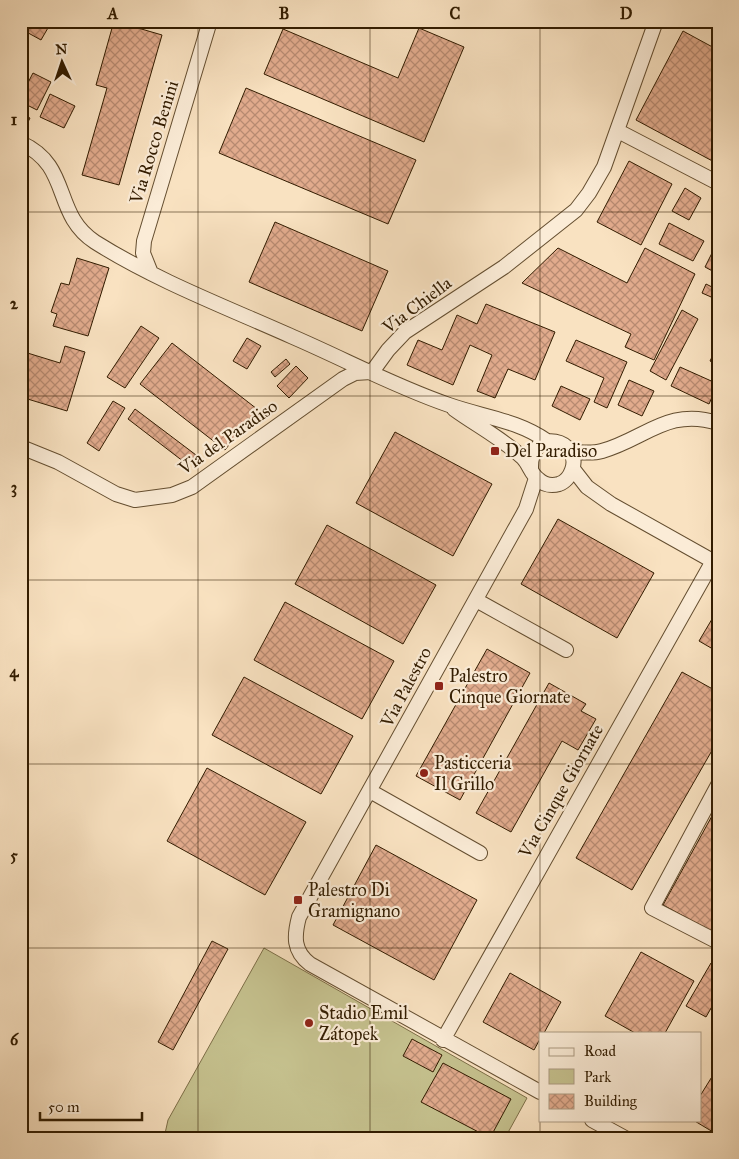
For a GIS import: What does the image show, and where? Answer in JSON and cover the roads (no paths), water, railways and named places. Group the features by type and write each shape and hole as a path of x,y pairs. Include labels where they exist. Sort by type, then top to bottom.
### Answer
{"street":[{"name":"Via Rocco Benini","path":"151,273 143,253 144,241 210,21"},
{"name":"Via Chiella","path":"372,372 388,350 405,332 504,267 576,210 589,193 604,167 656,21"},
{"path":"618,131 718,183"},
{"path":"21,143 42,155 50,164 73,223 94,241 151,273 372,372 449,405 509,421 532,431 547,441 561,443 571,452 573,469 587,487 611,504 715,563"},
{"name":"Via del Paradiso","path":"21,446 58,462 116,494 135,500 172,495 192,487 342,379 355,373 372,372"},
{"path":"449,405 517,453 534,473 550,485 562,482 573,469"},
{"path":"571,452 601,451 669,421 694,418 718,423"},
{"path":"534,473 533,452 547,441"},
{"name":"Via Palestro","path":"443,1040 310,964 300,954 295,942 299,917 526,508 534,473"},
{"name":"Via Palestro","path":"526,508 550,485"},
{"name":"Via Cinque Giornate","path":"443,1040 715,563"},
{"path":"476,600 566,650"},
{"path":"718,785 652,908 718,942"},
{"path":"370,792 480,853"},
{"path":"443,1040 539,1091"},
{"path":"596,1122 624,1138"}],"place":[{"name":"Del Paradiso","path":"495,451"},
{"name":"Palestro Cinque Giornate","path":"439,686"},
{"name":"Pasticceria Il Grillo","path":"424,773"},
{"name":"Palestro Di Gramignano","path":"298,900"},
{"name":"Stadio Emil Zátopek","path":"309,1023"}]}
